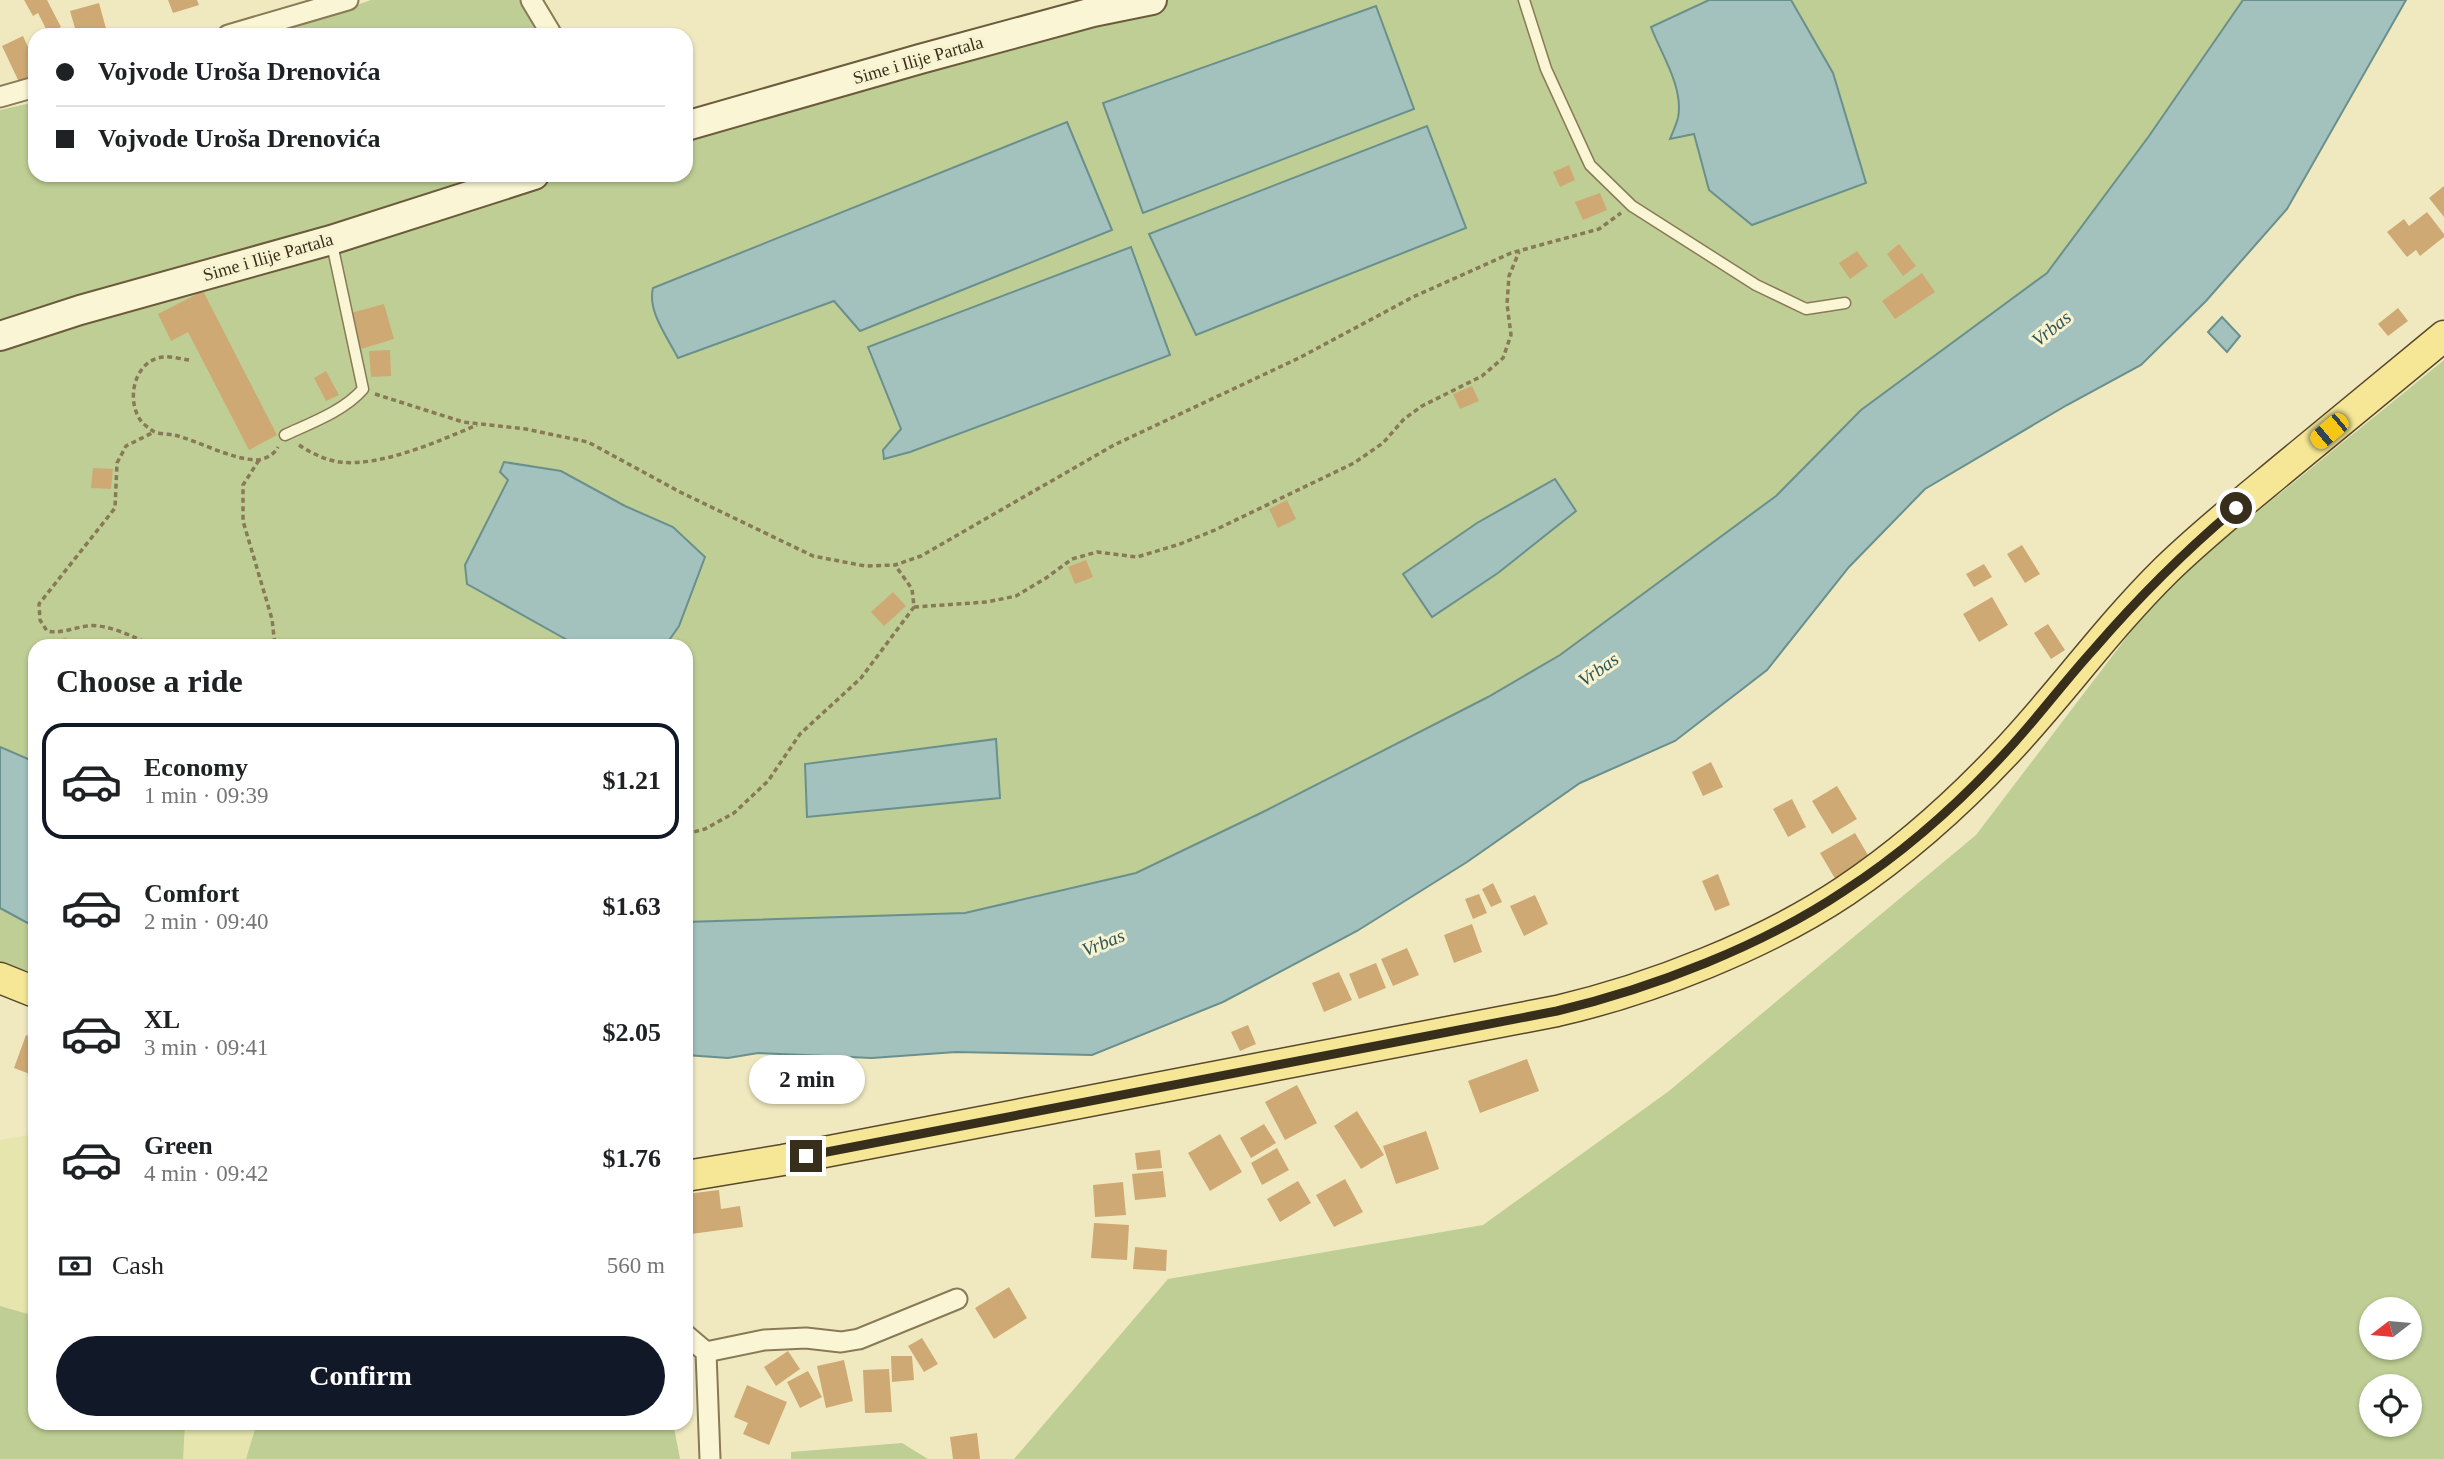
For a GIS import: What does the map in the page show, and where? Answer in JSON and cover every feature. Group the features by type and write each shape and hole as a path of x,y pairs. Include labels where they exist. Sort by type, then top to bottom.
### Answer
{"main road":[{"path":"693,1175 828,1152 1557,1011 1654,983 1773,931 1864,878 1955,803 2006,752 2164,572 2236,508 2444,336"},
{"path":"0,978 28,989"}],"street":[{"path":"252,28 348,0"},
{"path":"531,0 548,28"},
{"name":"Sime i Ilije Partala","path":"693,124 1093,12 1152,0"},
{"path":"0,97 28,89"},
{"name":"Sime i Ilije Partala","path":"0,336 79,310 331,240 512,182"},
{"path":"706,1352 764,1340 806,1338 841,1342 859,1339 957,1299"},
{"path":"693,1341 706,1352 710,1459"}],"lane":[{"path":"1524,0 1546,69 1590,165 1632,206 1756,285 1806,309 1845,303"},
{"path":"285,435 355,398 363,389 331,240"}],"path":[{"path":"363,389 401,404 463,422 526,429 587,442 680,492 813,556 865,566 895,565 921,556 1114,445 1299,358 1456,276 1520,251 1598,229 1632,206"},
{"path":"914,607 987,602 1016,596 1072,559 1097,552 1137,557 1180,544 1354,463 1383,443 1404,419 1422,406 1482,376 1503,358 1511,335 1507,304 1509,276 1520,251"},
{"path":"189,360 164,356 148,361 139,371 134,390 134,405 141,421 154,432 199,442 242,458 259,460 275,453 285,435 312,454 340,462 385,459 446,439 479,424"},
{"path":"140,639 129,633 90,625 57,633 47,631 40,620 39,604 115,508 117,463 126,446 154,432"},
{"path":"259,460 243,485 243,521 272,619 274,639"},
{"path":"693,832 705,829 733,813 768,781 800,734 861,678 914,607 912,589 895,565"}],"green space":[{"path":"371,0 531,0 548,28 292,28"},
{"path":"1152,0 2243,0 2149,136 2047,273 1861,410 1778,494 1560,655 1488,697 1267,810 1136,873 965,913 693,922 693,639 28,639 28,759 0,747 0,110 28,104 28,182 693,182 693,124"},
{"path":"2444,360 2444,1459 1014,1459 1168,1279 1483,1225 1669,1091 1976,835 2164,588"},
{"path":"0,908 28,923 28,971 0,963"},
{"path":"28,1135 28,1430 674,1430 680,1459 0,1459 0,1140"},
{"path":"0,1306 28,1314 28,1430 185,1430 183,1459 0,1459"},
{"path":"255,1430 674,1430 680,1459 246,1459"},
{"path":"902,1443 928,1459 791,1459 791,1452"}],"water":[{"path":"1709,0 1791,0 1833,73 1866,183 1752,225 1709,190 1694,134 1670,139 1678,118 1678,95 1671,71 1651,27"},
{"name":"Vrbas","path":"2243,0 2406,0 2287,209 2206,301 2141,365 2067,405 1925,489 1849,567 1767,670 1675,741 1580,783 1467,862 1357,931 1223,1002 1092,1055 956,1052 872,1058 758,1053 728,1058 693,1056 693,922 965,913 1136,873 1267,810 1488,697 1560,655 1776,496 1861,410 2047,273 2149,136"},
{"path":"1376,6 1414,109 1143,213 1103,103"},
{"path":"1067,122 1112,230 860,331 834,301 678,358 656,315 653,288"},
{"path":"1427,126 1466,228 1196,335 1149,234"},
{"path":"1131,247 1170,355 910,452 884,459 883,450 901,429 868,347"},
{"path":"2222,317 2240,336 2227,352 2208,332"},
{"path":"504,462 561,471 625,506 673,527 705,557 679,626 670,639 565,639 467,584 465,565 508,480 500,472"},
{"path":"1555,479 1576,511 1498,573 1432,617 1403,574 1477,523"},
{"path":"996,739 1000,798 807,817 805,764"},
{"path":"0,747 28,759 28,923 0,908"}],"building":[{"path":"24,0 47,0 61,27 46,28 38,13 33,16"},
{"path":"168,0 197,0 199,5 173,13"},
{"path":"99,3 106,28 75,28 70,11"},
{"path":"23,36 28,47 28,78 19,82 2,46"},
{"path":"1569,165 1575,180 1560,187 1553,172"},
{"path":"2444,186 2444,217 2429,198"},
{"path":"1600,193 1607,210 1583,220 1575,202"},
{"path":"2427,212 2444,237 2420,256 2416,250 2407,257 2387,232 2404,219 2409,226"},
{"path":"1899,244 1916,266 1903,276 1887,254"},
{"path":"1857,251 1868,266 1850,279 1839,263"},
{"path":"1922,273 1935,292 1895,319 1882,301"},
{"path":"203,291 277,435 249,450 188,332 171,341 158,314"},
{"path":"384,304 394,339 361,349 351,313"},
{"path":"2398,308 2408,321 2388,336 2378,324"},
{"path":"390,350 391,376 371,377 369,351"},
{"path":"326,371 339,395 326,401 314,378"},
{"path":"1472,386 1479,401 1460,409 1453,394"},
{"path":"93,468 113,469 111,489 91,488"},
{"path":"1287,500 1296,519 1278,528 1269,509"},
{"path":"2022,545 2040,574 2025,583 2007,554"},
{"path":"1086,560 1093,577 1075,584 1068,567"},
{"path":"1984,564 1992,577 1974,587 1966,574"},
{"path":"893,592 906,606 884,626 871,612"},
{"path":"1992,597 2008,625 1979,642 1963,614"},
{"path":"2048,624 2065,650 2051,659 2034,633"},
{"path":"1711,762 1723,787 1703,796 1692,772"},
{"path":"1837,786 1857,819 1832,834 1812,801"},
{"path":"1792,799 1806,827 1788,837 1773,809"},
{"path":"1855,833 1872,862 1837,882 1820,853"},
{"path":"1718,874 1730,905 1715,911 1702,881"},
{"path":"1493,883 1502,902 1491,907 1482,889"},
{"path":"1479,894 1487,913 1473,919 1465,899"},
{"path":"1535,895 1548,924 1524,936 1510,906"},
{"path":"1472,924 1482,952 1454,963 1444,935"},
{"path":"1407,948 1419,975 1393,986 1381,959"},
{"path":"1376,963 1386,988 1359,999 1349,974"},
{"path":"1339,972 1352,1000 1324,1012 1312,983"},
{"path":"1248,1025 1256,1044 1240,1051 1231,1032"},
{"path":"26,1035 28,1073 14,1068"},
{"path":"1527,1059 1539,1091 1480,1113 1468,1081"},
{"path":"1297,1085 1317,1123 1285,1140 1265,1102"},
{"path":"1357,1111 1384,1155 1361,1169 1334,1126"},
{"path":"1264,1124 1276,1143 1251,1158 1240,1138"},
{"path":"1426,1131 1439,1169 1396,1184 1383,1146"},
{"path":"1220,1134 1242,1172 1210,1191 1188,1153"},
{"path":"1277,1148 1289,1170 1262,1185 1251,1163"},
{"path":"1160,1150 1162,1168 1137,1170 1135,1153"},
{"path":"1163,1171 1166,1197 1135,1200 1132,1174"},
{"path":"1345,1179 1363,1212 1334,1227 1316,1195"},
{"path":"1298,1181 1311,1203 1280,1222 1267,1199"},
{"path":"1123,1182 1126,1215 1095,1217 1093,1185"},
{"path":"719,1190 721,1209 740,1206 743,1227 693,1234 693,1193"},
{"path":"1094,1223 1129,1225 1127,1260 1091,1258"},
{"path":"1135,1247 1167,1250 1166,1271 1133,1269"},
{"path":"1009,1287 1027,1318 994,1339 975,1308"},
{"path":"922,1338 938,1364 924,1372 908,1346"},
{"path":"788,1351 800,1369 776,1386 764,1367"},
{"path":"891,1356 912,1356 914,1380 892,1382"},
{"path":"844,1360 853,1401 826,1408 817,1366"},
{"path":"889,1369 892,1412 865,1413 863,1370"},
{"path":"808,1371 822,1397 800,1408 787,1382"},
{"path":"747,1385 787,1402 769,1445 743,1434 748,1423 734,1417"},
{"path":"977,1433 980,1459 953,1459 950,1437"}],"route":[{"path":"806,1156 1365,1050 1585,1005 1654,983 1722,955 1784,926 1843,892 1910,842 1955,803 2006,752 2164,572 2236,508"}]}
